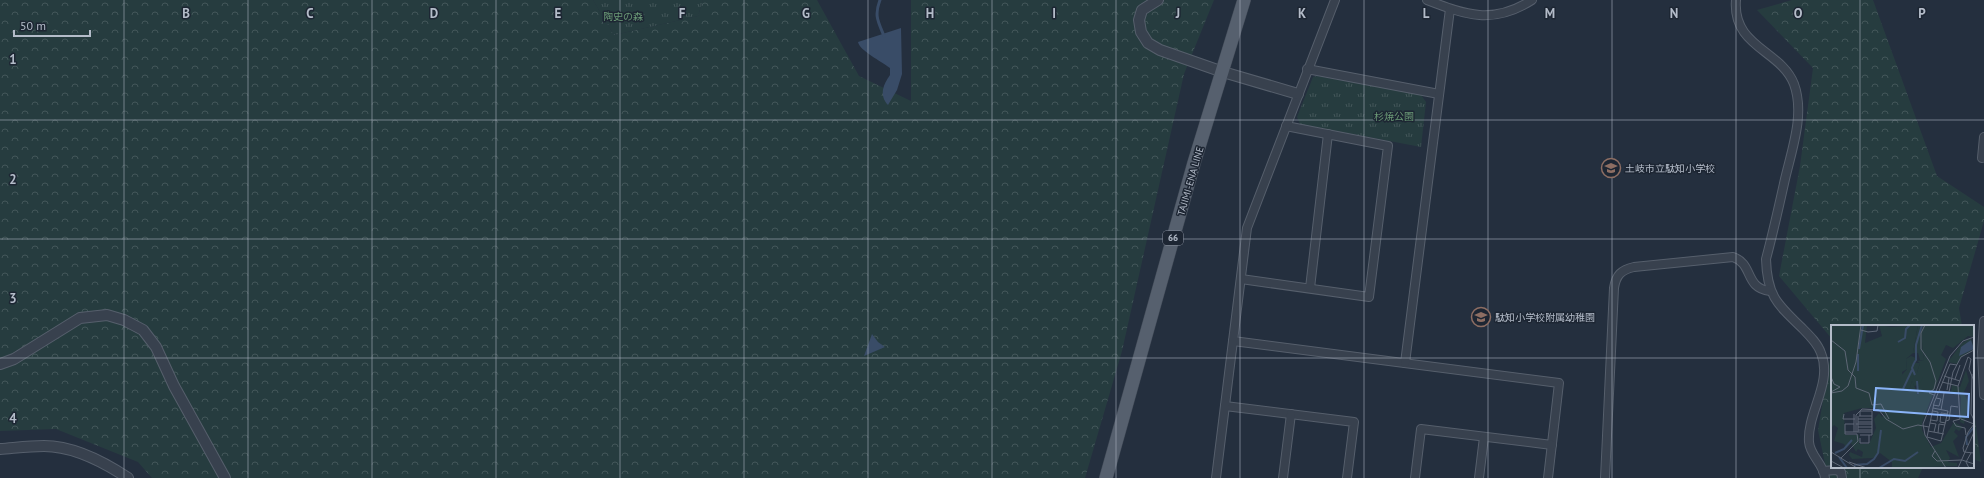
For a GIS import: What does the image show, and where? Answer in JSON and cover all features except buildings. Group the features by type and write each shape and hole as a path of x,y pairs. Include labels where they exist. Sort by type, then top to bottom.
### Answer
{"main road":[{"name":"TAJIMI-ENA LINE","path":"1106,478 1194,163 1244,0"}],"street":[{"path":"1158,0 1142,10 1139,20 1141,32 1148,43 1160,50 1223,72 1298,94"},
{"path":"1216,478 1247,228 1334,0"},
{"path":"1427,0 1450,9 1476,16 1510,11 1532,0"},
{"path":"1736,0 1735,11 1743,31 1756,46 1782,66 1794,82 1798,98 1798,116 1794,142 1766,259 1767,276 1770,290 1777,304 1809,336 1821,353 1825,365 1823,381 1809,430 1809,444 1824,474 1836,470 1841,472 1842,478"},
{"path":"1405,363 1450,9"},
{"path":"1307,69 1439,94"},
{"path":"1241,279 1369,297 1388,146 1286,126"},
{"path":"1310,288 1328,134"},
{"path":"1982,158 1984,137"},
{"path":"1605,478 1614,288 1615,279 1620,272 1634,267 1733,257 1739,259 1747,268 1751,280 1755,285 1762,290 1770,290"},
{"path":"0,364 14,359 80,318 107,315 124,320 143,330 156,347 174,386 225,478"},
{"path":"1984,321 1982,352 1984,395"},
{"path":"1233,341 1559,384 1548,478"},
{"path":"1225,406 1354,422 1348,478"},
{"path":"1283,478 1291,414"},
{"path":"1415,478 1421,429 1552,445"},
{"path":"1479,478 1484,437"},
{"path":"0,449 45,446 81,453 107,464 128,478"}],"green space":[{"path":"0,0 593,0 614,35 698,16 703,0 817,0 859,76 911,101 911,0 1214,0 1184,74 1122,351 1085,478 152,478 138,462 56,429 0,431"},
{"name":"陶史の森","path":"593,0 703,0 698,16 614,35"},
{"path":"1792,0 1873,0 1937,176 1984,207 1984,221 1959,308 1962,325 1831,325 1831,338 1779,276 1800,166 1813,68 1757,10"},
{"name":"杉焼公園","path":"1317,76 1421,95 1426,102 1421,147 1300,124 1297,117 1313,77"},
{"path":"1831,353 1831,468 1923,468 1918,478 1828,478 1818,430"},
{"path":"1974,412 1981,462 1974,459"}],"water":[{"path":"901,28 902,74 897,90 888,105 884,98 883,90 885,82 890,75 890,68 863,49 858,42"},
{"path":"872,334 878,342 885,347 864,356"}],"waterway":[{"path":"880,0 877,14 884,36"}],"place":[{"name":"土岐市立駄知小学校","path":"1611,168"},
{"name":"駄知小学校附属幼稚園","path":"1481,317"}]}
